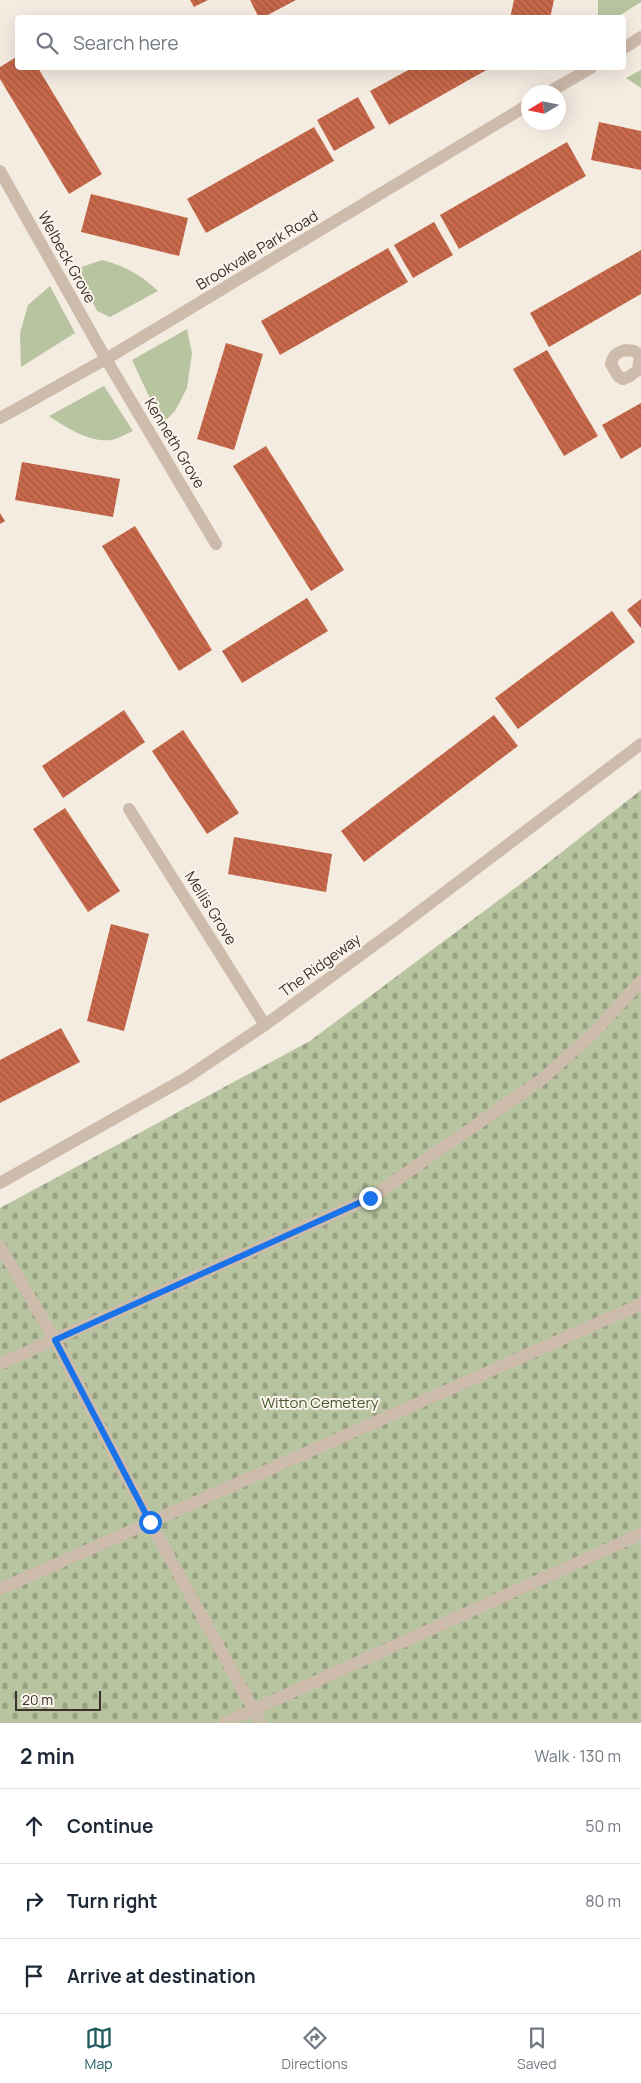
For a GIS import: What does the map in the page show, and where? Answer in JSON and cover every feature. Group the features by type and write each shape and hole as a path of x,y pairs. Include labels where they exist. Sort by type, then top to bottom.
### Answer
{"street":[{"path":"626,47 641,37"},
{"path":"561,85 587,70"},
{"name":"Brookvale Park Road","path":"0,418 106,359 521,109"},
{"name":"Welbeck Grove","path":"0,171 106,359"},
{"name":"Kenneth Grove","path":"106,359 216,544"},
{"name":"The Ridgeway","path":"0,1183 186,1078 265,1025 399,927 641,744"},
{"name":"Mellis Grove","path":"129,809 265,1025"},
{"path":"0,1364 370,1198 541,1080 593,1034 641,981"},
{"path":"0,1246 55,1340 150,1522 261,1723"},
{"path":"0,1588 641,1304"},
{"path":"224,1723 641,1534"}],"green space":[{"path":"598,0 641,0 641,2 620,15 598,15"},
{"path":"641,70 641,88 626,78"},
{"path":"102,260 132,271 158,291 110,317 97,311 76,269"},
{"path":"50,286 75,333 21,367 20,333 28,305"},
{"path":"187,329 192,353 187,388 175,411 162,424 132,360"},
{"path":"104,386 133,431 119,438 95,439 70,429 49,416"},
{"name":"Witton Cemetery","path":"641,790 641,1723 0,1723 0,1208 310,1041 539,870"}],"building":[{"path":"190,0 208,0 194,7"},
{"path":"250,0 296,0 268,15 258,15"},
{"path":"514,0 554,0 551,15 511,15"},
{"path":"15,58 15,70 39,70 102,174 69,194 0,79 0,67"},
{"path":"408,70 486,70 389,125 370,91"},
{"path":"358,97 375,128 334,151 317,120"},
{"path":"599,122 641,131 641,170 591,160"},
{"path":"314,127 334,161 206,233 187,199"},
{"path":"567,142 586,176 459,249 440,215"},
{"path":"91,194 188,218 179,256 81,232"},
{"path":"434,222 453,255 413,278 394,245"},
{"path":"388,248 408,282 280,355 261,321"},
{"path":"641,250 641,294 549,347 530,313"},
{"path":"226,343 263,354 234,450 197,439"},
{"path":"547,350 598,436 564,456 513,369"},
{"path":"641,403 641,447 621,459 602,425"},
{"path":"266,446 344,570 311,591 233,466"},
{"path":"22,462 120,479 113,517 15,500"},
{"path":"0,513 5,521 0,524"},
{"path":"135,526 212,650 179,671 102,546"},
{"path":"307,598 328,631 242,683 222,651"},
{"path":"641,599 641,628 627,610"},
{"path":"612,611 635,642 518,729 495,698"},
{"path":"124,710 145,742 63,798 42,766"},
{"path":"494,715 518,746 364,862 341,831"},
{"path":"183,730 239,813 207,834 152,751"},
{"path":"65,808 120,891 88,912 33,829"},
{"path":"234,837 332,854 326,892 228,874"},
{"path":"111,924 149,934 124,1031 87,1021"},
{"path":"61,1028 80,1062 0,1103 0,1060"}],"route":[{"path":"150,1522 55,1340 370,1198"}]}
